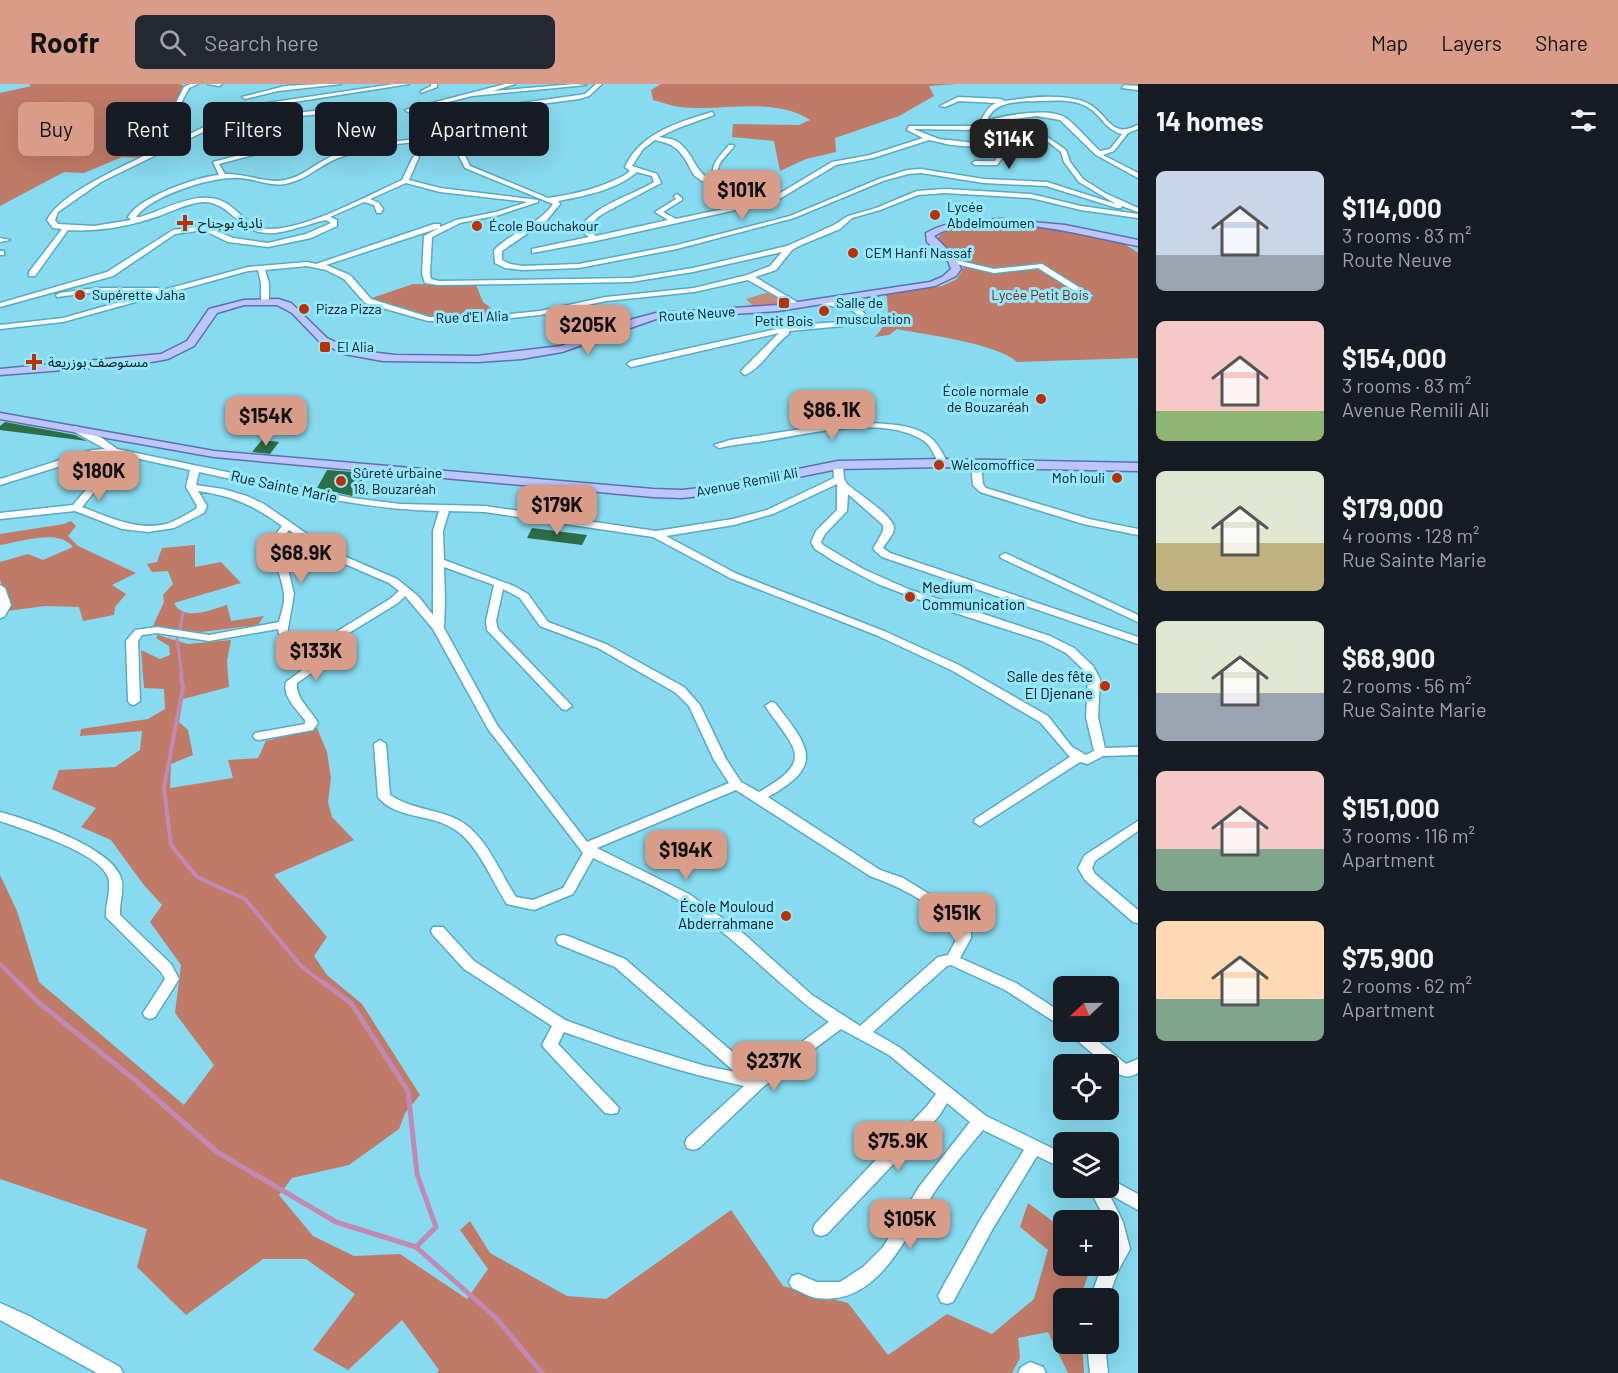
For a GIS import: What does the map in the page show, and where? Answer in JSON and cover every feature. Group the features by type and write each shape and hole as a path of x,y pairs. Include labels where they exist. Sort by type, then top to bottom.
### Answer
{"main road":[{"path":"955,261 930,240 929,235 934,230 964,223 1029,224 1082,230 1138,243"},
{"name":"Route Neuve","path":"0,372 48,370 90,363 160,357 184,348 195,340 213,311 252,302 275,302 295,310 306,324 329,344 350,352 417,359 458,359 540,352 578,345 655,316 759,310 932,284 956,273 955,261"},
{"name":"Avenue Remili Ali","path":"0,416 244,458 653,493 682,494 709,491 837,465 1138,466"}],"street":[{"path":"147,159 154,150 153,127 174,112 187,87 195,84"},
{"path":"211,84 219,84"},
{"path":"245,97 300,84"},
{"path":"279,90 338,84"},
{"path":"191,136 249,107 406,84"},
{"path":"423,92 434,87 434,84"},
{"path":"408,110 512,84"},
{"path":"540,102 587,95 599,84"},
{"path":"472,94 583,86"},
{"path":"1124,87 1138,88"},
{"path":"943,106 965,94"},
{"path":"958,99 1011,102 1060,99 1087,103 1113,129 1124,132 1138,127"},
{"path":"983,124 985,115 992,106 1011,102"},
{"path":"191,140 253,119 315,113"},
{"path":"628,167 633,155 654,138 679,125 712,114"},
{"path":"1137,212 1071,173 1064,151 1048,138 1031,133 974,146 931,137 909,129 924,126 976,128 998,119 1027,115 1053,116 1067,121 1098,154 1112,164 1138,176"},
{"path":"1098,154 1112,150 1124,132"},
{"path":"535,251 774,200 834,163 871,157 931,137"},
{"path":"654,138 674,142 685,153 697,174 743,197 752,206"},
{"path":"975,163 997,163 1008,146 1009,138"},
{"path":"135,221 132,217 134,213 159,196 203,180 240,176 265,183 289,182 318,168 324,162 348,153 416,142 468,139 476,139 483,147 454,145 459,149 467,167 557,204 552,213 535,227 504,244 498,250 498,261 508,266 522,268 579,266 677,247 792,217 881,180 907,172 921,171 984,181 1047,184 1137,212"},
{"path":"726,188 717,179 715,171 716,165 731,146"},
{"path":"153,156 99,181 55,212 51,220 56,226 66,228 107,228 184,204 211,200 228,207 247,225 262,231 279,231 321,219 405,181 416,158"},
{"path":"224,177 215,163 243,156"},
{"path":"405,181 440,190 536,201 550,200 618,182 634,171 628,167"},
{"path":"596,239 586,234 583,230 584,226 604,212 658,183 655,175 628,167"},
{"path":"458,221 428,236 426,274 428,281 469,283 632,280 693,270 789,248 837,226 850,217 917,193 991,193 1031,196 1117,214 1137,212"},
{"path":"990,203 991,193"},
{"path":"676,222 658,212 680,199 677,196"},
{"path":"366,200 377,204 379,212"},
{"path":"319,265 423,230 497,214 536,201"},
{"path":"893,203 906,207"},
{"path":"1117,214 1121,219 1138,222"},
{"path":"0,305 110,274 173,232 204,228 231,240 268,244 308,236 334,224 335,221 321,219"},
{"path":"32,274 66,228"},
{"name":"Rue d'El Alia","path":"0,327 63,320 248,269 319,265 347,276 368,301 428,319 448,320 540,313 606,299 694,290 749,277 773,268 789,248"},
{"path":"955,261 994,271 1039,266 1089,296"},
{"path":"261,267 266,283 265,302"},
{"path":"749,277 794,304"},
{"path":"0,305 96,290 173,290"},
{"path":"631,363 795,327 843,324 862,315 854,308 820,301"},
{"path":"745,372 757,364 770,344 795,327"},
{"name":"Rue Sainte Marie","path":"72,427 99,440 114,451 195,470 291,487 352,501 400,507 445,507 519,513 656,534 734,522 770,512 841,482"},
{"path":"719,445 800,431 843,427 882,427 900,429 926,438 943,464"},
{"path":"0,482 95,452 114,451 104,474 75,508"},
{"path":"976,464 978,485 982,490 1087,522 1138,532"},
{"path":"837,465 841,482 842,511 820,533 816,542 819,547 848,565 884,582 997,624 1048,639 1074,653 1089,669 1095,681 1092,713 1100,752"},
{"path":"0,516 75,508 126,527 162,528 183,521 201,511 202,506 191,487 195,470"},
{"path":"841,482 867,507 885,518 889,524 889,530 878,549 886,555 1138,641"},
{"path":"191,487 220,491 244,498 261,506 326,552 393,581 438,628 492,726 588,850 620,863 684,897 710,915 807,999 840,1022 894,1051 980,1121 1053,1157"},
{"path":"438,628 440,600 438,531 445,507"},
{"path":"134,701 132,641 139,632 147,629 165,630 209,638 283,629 289,594 277,544 280,534 287,526"},
{"path":"656,534 701,561 744,581 925,652 965,672 1044,719 1055,729 1068,752 1077,758 1088,760 1100,752 1138,750"},
{"path":"1005,556 1138,619"},
{"path":"438,561 524,596 544,624 602,646 680,690 694,705 720,760 737,786 759,797 874,873 898,880 952,915 964,928 964,938 952,960"},
{"path":"499,585 491,621 494,630 566,706"},
{"path":"0,588 6,605 0,615"},
{"path":"259,736 309,727 312,723 310,719 290,694 290,685 294,679 327,658 340,634 394,601 405,591"},
{"path":"759,797 795,776 801,765 802,751 771,706"},
{"path":"380,744 384,797 392,803 445,819 460,826 476,844 499,884 512,901 534,905 568,891 588,850 737,786"},
{"path":"980,822 1077,758"},
{"path":"0,816 71,843 103,862 112,872 115,883 113,917 166,968 172,979 150,1013"},
{"path":"1138,825 1090,858 1085,868 1090,877 1138,918"},
{"path":"438,932 469,965 560,1024 614,1044 705,1071 758,1083"},
{"path":"563,940 620,963 758,1083"},
{"path":"862,1033 943,961 952,960 1012,988 1053,1013"},
{"path":"693,1143 758,1083 840,1022"},
{"path":"560,1024 550,1045 611,1108"},
{"path":"1089,1042 1122,1070 1129,1071 1138,1065"},
{"path":"821,1229 933,1111 945,1093"},
{"path":"798,1282 816,1290 842,1290 869,1273 889,1252 925,1192 980,1121"},
{"path":"947,1296 986,1225 1033,1149"},
{"path":"1119,1192 1138,1203"},
{"path":"1102,1198 1115,1222 1121,1249 1110,1268 1103,1288"},
{"path":"0,1311 104,1370"},
{"path":"1097,1354 1099,1373"},
{"path":"1026,1373 1030,1371 1037,1373"}],"shaded area":[{"path":"769,292 784,303 736,311 734,308 752,305 746,299"}],"green space":[{"path":"29,84 183,85 177,102 106,102 106,156 144,156 140,158 122,157 84,173 64,172 0,206 0,93 31,86"},
{"path":"661,84 956,84 929,86 934,96 899,116 835,138 836,152 806,159 780,171 774,141 732,137 733,124 799,125 810,120 796,113 764,107 673,106 653,100 651,90"},
{"name":"Lycée Petit Bois","path":"994,225 1049,228 1090,234 1125,245 1138,253 1138,358 1017,362 994,350 943,337 897,329 889,335 875,337 887,317 886,294 942,286 957,279 964,267 955,254 937,239 943,231"},
{"path":"413,284 476,285 483,302 500,315 437,318 369,299"},
{"path":"71,521 76,526 68,536 78,546 136,573 112,585 126,594 115,607 114,615 83,621 79,607 45,606 7,611 9,601 0,580 0,562 28,554 43,560 73,547 67,541 49,537 0,545 0,534"},
{"path":"195,545 195,567 221,562 241,583 174,603 178,609 198,613 227,605 231,621 264,616 258,625 201,632 153,626 164,602 163,595 173,584 168,571 152,572 147,564 157,562 162,548"},
{"path":"158,635 188,644 231,640 227,661 229,687 183,699 179,722 188,730 193,755 171,764 170,788 233,778 228,760 258,758 266,741 317,728 327,752 331,778 328,802 332,817 354,840 274,875 327,937 314,956 327,975 362,1004 420,1095 405,1113 399,1129 349,1165 292,1178 279,1195 313,1236 354,1256 400,1254 467,1299 488,1269 460,1230 470,1221 490,1253 567,1296 606,1299 731,1210 783,1286 848,1303 888,1355 947,1314 992,1334 1034,1299 1048,1250 1020,1227 1028,1203 1053,1222 1053,1276 1088,1276 1084,1288 1053,1288 1053,1342 1048,1332 1018,1338 1020,1358 1012,1373 437,1373 439,1370 402,1320 348,1370 313,1350 355,1294 306,1259 263,1259 186,1315 137,1267 147,1229 0,1179 0,875 17,911 39,982 184,1105 214,1065 175,1013 181,965 150,922 162,905 143,884 111,840 81,827 96,808 52,789 59,770 115,767 140,750 142,731 80,736 81,729 148,719 165,709 164,689 144,688 141,650 160,659 170,655 169,646 156,638"},
{"path":"1059,1354 1083,1354 1084,1373 1068,1373"}],"building":[{"path":"5,422 75,435 87,441 0,430 0,426"},
{"path":"262,440 279,442 270,454 252,452"},
{"name":"Sûreté urbaine 18, Bouzaréah","path":"327,470 367,473 352,496 317,488"},
{"path":"532,528 587,535 582,545 527,538"}],"waterway":[{"path":"180,628 183,613"},
{"path":"177,639 182,676"},
{"path":"181,675 183,687 164,788 171,845 197,877 245,899 302,967 326,985"},
{"path":"0,964 38,1002 135,1080 217,1152 336,1222 416,1247"},
{"path":"324,983 351,1003 408,1091 417,1174 436,1227 416,1247"},
{"path":"416,1247 495,1317 542,1373"}],"place":[{"name":"Lycée Abdelmoumen","path":"935,215"},
{"name":"نادية بوجناح","path":"185,223"},
{"name":"École Bouchakour","path":"477,226"},
{"name":"CEM Hanfi Nassaf","path":"853,253"},
{"name":"Supérette Jaha","path":"80,295"},
{"name":"Petit Bois","path":"784,303"},
{"name":"Pizza Pizza","path":"304,309"},
{"name":"Salle de musculation","path":"824,311"},
{"name":"El Alia","path":"325,347"},
{"name":"مستوصف بوزريعة","path":"34,362"},
{"name":"École normale de Bouzaréah","path":"1041,399"},
{"name":"Welcomoffice","path":"939,465"},
{"name":"Moh louli","path":"1117,478"},
{"name":"Sûreté urbaine 18, Bouzaréah","path":"341,481"},
{"name":"Medium Communication","path":"910,597"},
{"name":"Salle des fête El Djenane","path":"1105,686"},
{"name":"École Mouloud Abderrahmane","path":"786,916"}]}
